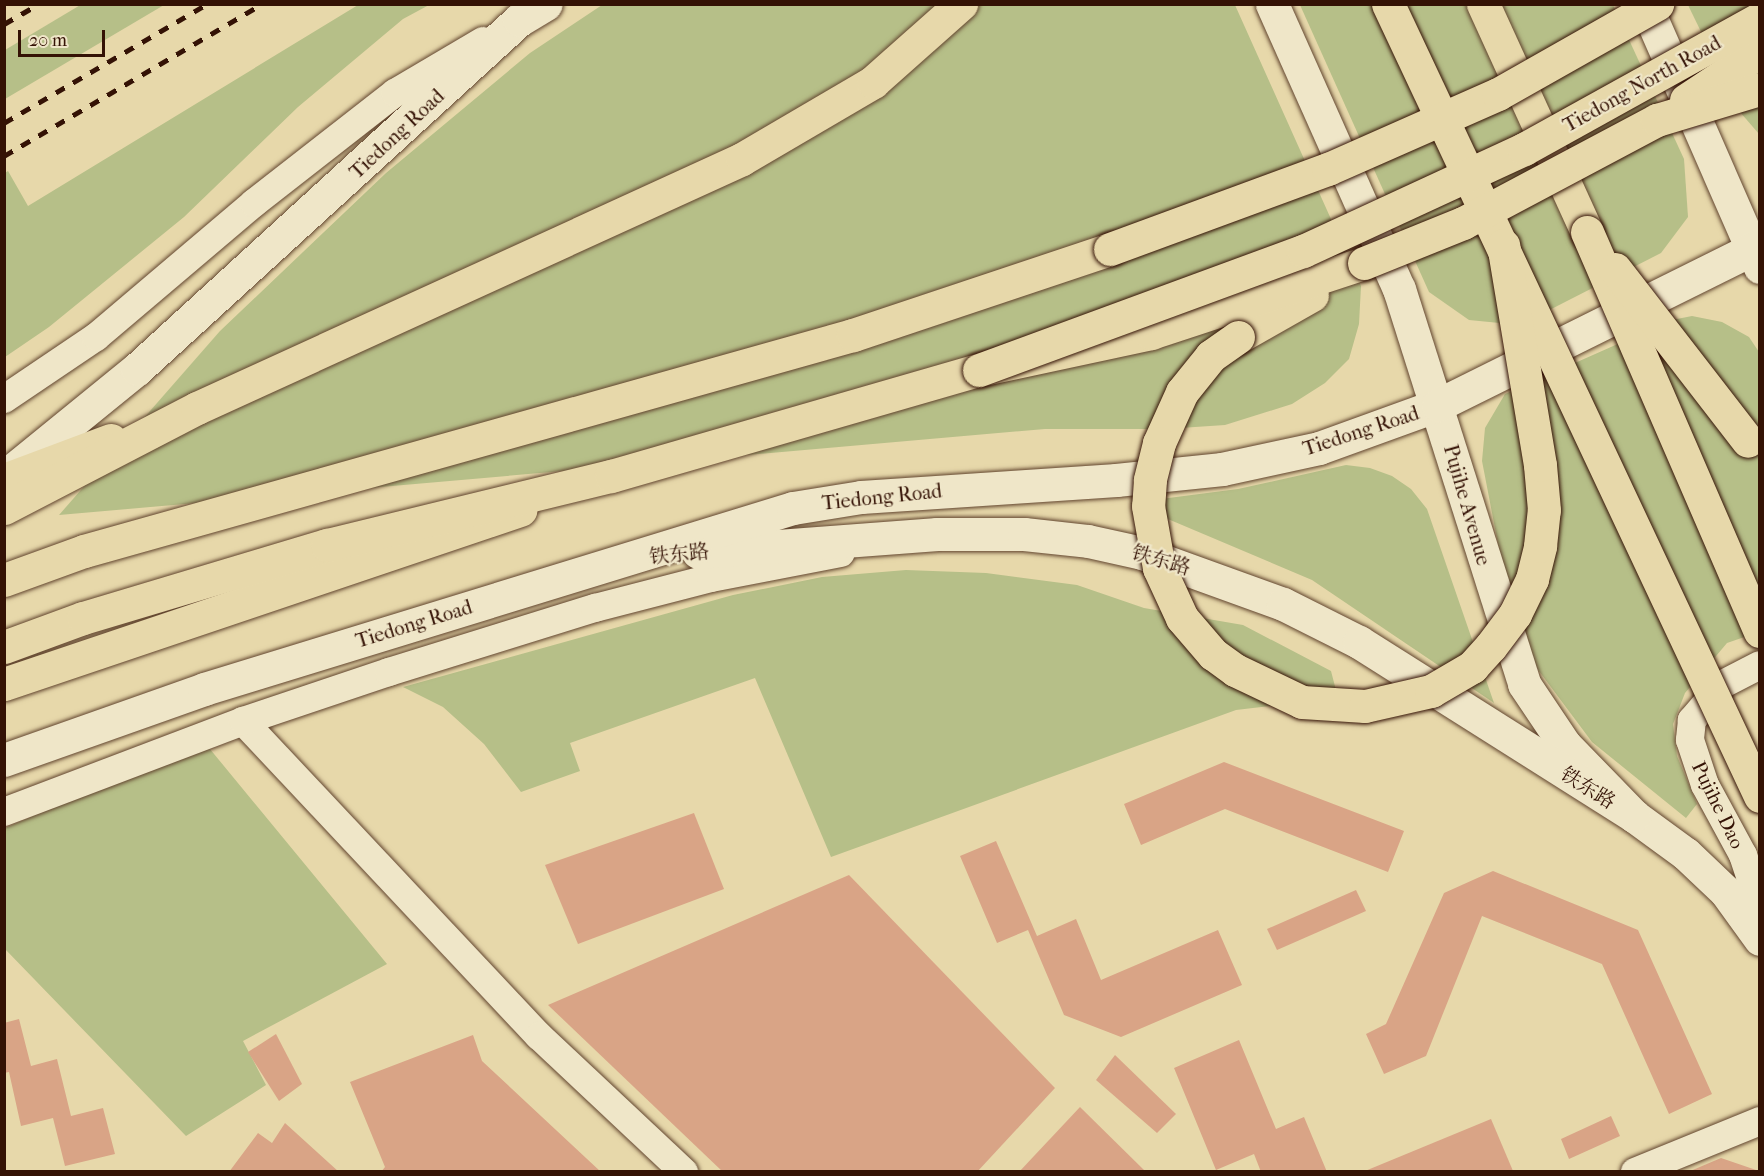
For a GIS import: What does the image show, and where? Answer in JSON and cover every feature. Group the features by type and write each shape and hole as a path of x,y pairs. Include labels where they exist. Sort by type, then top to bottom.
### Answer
{"main road":[{"path":"4,508 197,408 371,331 781,138 873,82 961,4"},
{"path":"1388,4 1760,796"},
{"path":"4,580 84,551 246,509 957,303 1328,169 1498,94 1653,5"},
{"path":"1485,6 1587,232 1760,632"},
{"name":"Tiedong North Road","path":"979,369 1304,251 1524,149 1760,18"},
{"path":"4,646 83,618 327,545 611,476 979,369 1151,333 1364,263 1463,223 1658,120 1760,51"},
{"path":"1658,120 1760,89"},
{"path":"1587,232 1712,397 1760,452"},
{"path":"1364,263 1211,356 1182,392 1170,416 1150,480 1148,506 1163,578 1182,618 1213,654 1277,693 1302,702 1332,706 1398,701 1453,681 1491,646 1515,614 1532,579 1544,510 1503,245"},
{"name":"Tiedong Road","path":"4,479 197,408"},
{"path":"4,684 258,597 415,548 611,476"}],"street":[{"name":"Pujihe Avenue","path":"1272,4 1399,289 1438,405 1490,583 1524,684 1565,745 1634,816 1686,854 1726,892 1760,939"},
{"path":"1653,5 1757,254"},
{"name":"Tiedong Road","path":"4,479 137,369 532,12"},
{"path":"4,399 96,337 254,203 395,93 532,12"},
{"name":"Tiedong Road","path":"4,760 204,689 793,508 861,497 1116,480 1222,469 1319,448 1438,405 1757,254"},
{"name":"Tiedong Road","path":"4,812 243,721 616,603 711,578 936,534"},
{"name":"铁东路","path":"626,560 790,543 936,534 1024,534 1089,541 1212,575 1273,600 1359,642 1634,816"},
{"name":"Pujihe Dao","path":"1760,665 1723,684 1692,720 1690,740 1705,785 1743,855 1760,906"},
{"path":"243,721 539,1036 684,1172"},
{"path":"1635,1172 1760,1121"}],"green space":[{"path":"82,4 164,5 5,99 5,50"},
{"path":"358,5 429,5 403,19 298,107 184,217 49,327 5,357 5,173 8,171 28,206"},
{"path":"602,5 1235,5 1361,286 1359,324 1349,359 1325,383 1292,404 1225,425 1165,429 1045,429 59,515 220,331 386,173 530,53"},
{"path":"1300,5 1613,5 1684,159 1688,217 1661,253 1520,325 1469,320 1429,292"},
{"path":"1688,5 1759,5 1759,134 1740,112"},
{"path":"1692,316 1722,322 1749,337 1759,352 1759,632 1727,643 1685,693 1673,724 1677,756 1697,804 1686,818 1592,742 1530,659 1505,580 1482,461 1485,428 1505,394 1672,320"},
{"path":"1346,465 1370,468 1392,476 1411,489 1427,509 1494,703 1312,580 1130,503 1238,489"},
{"path":"906,570 986,573 1077,585 1144,608 1243,625 1331,671 1338,698 1236,710 831,857 755,678 570,743 580,771 521,792 484,744 443,707 403,687 733,595 822,577"},
{"path":"205,743 387,964 243,1041 266,1085 186,1136 5,949 5,828"}],"building":[{"path":"1224,762 1404,831 1388,872 1225,809 1141,845 1124,804"},
{"path":"694,813 724,889 578,944 545,865"},
{"path":"996,841 1037,936 1076,919 1101,980 1218,930 1242,985 1121,1037 1064,1015 1028,930 997,943 960,856"},
{"path":"1493,871 1638,930 1712,1094 1669,1114 1602,964 1482,916 1426,1056 1384,1074 1366,1034 1386,1024 1444,893"},
{"path":"849,875 1055,1088 977,1172 723,1172 548,1005"},
{"path":"1356,890 1366,911 1277,950 1267,929"},
{"path":"19,1019 31,1066 57,1059 71,1116 103,1108 115,1154 65,1166 53,1118 21,1126 9,1072 4,1073 4,1023"},
{"path":"276,1034 302,1084 279,1101 248,1052"},
{"path":"473,1035 482,1061 601,1172 381,1172 385,1167 350,1082"},
{"path":"1239,1040 1276,1129 1304,1117 1327,1172 1261,1172 1254,1154 1216,1170 1174,1068"},
{"path":"1115,1055 1176,1114 1157,1133 1096,1080"},
{"path":"1080,1107 1146,1172 1019,1172"},
{"path":"1611,1116 1620,1136 1569,1159 1561,1139"},
{"path":"1491,1119 1513,1171 1365,1171"},
{"path":"285,1123 339,1172 229,1172 258,1133 272,1143"},
{"path":"1721,1158 1759,1171 1759,1172 1688,1172"}],"railway":[{"path":"4,24 38,4"},
{"path":"4,123 207,4"},
{"path":"4,156 262,4"}]}
